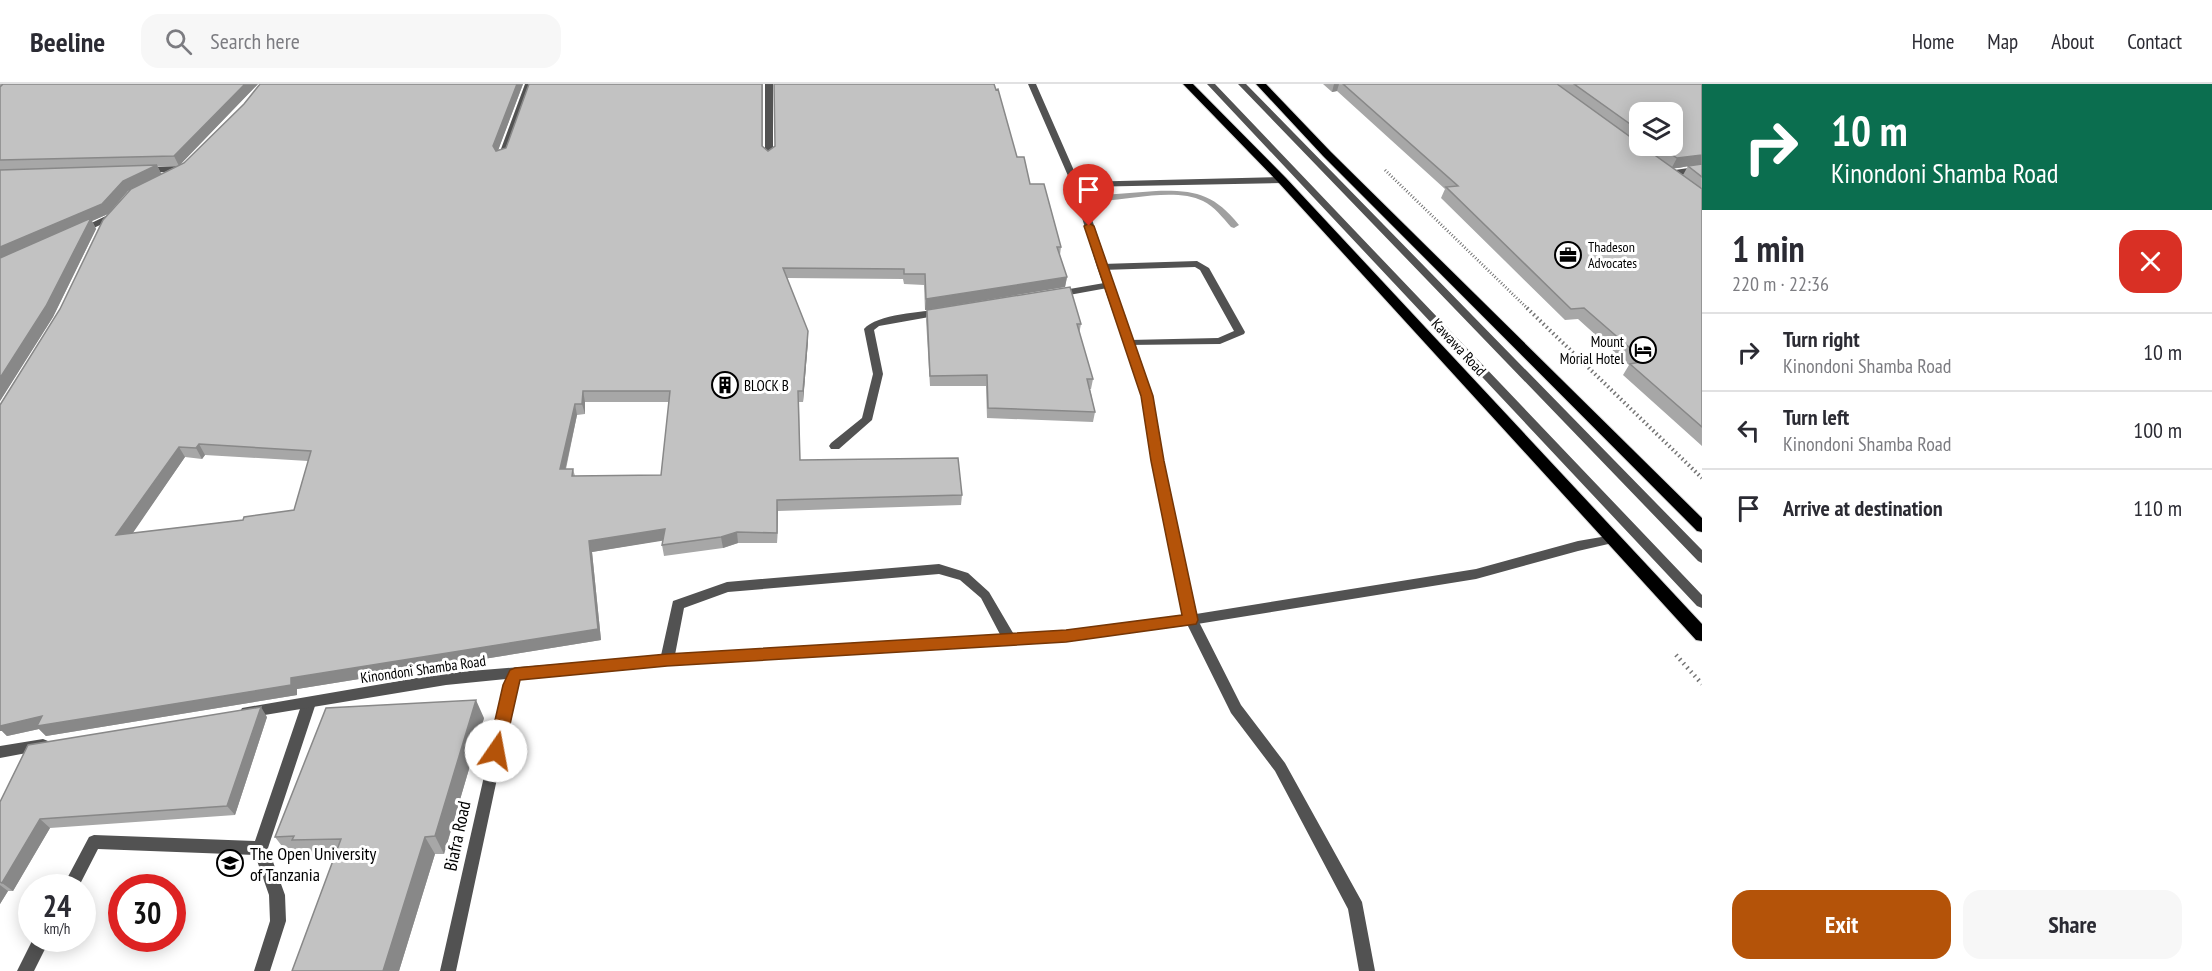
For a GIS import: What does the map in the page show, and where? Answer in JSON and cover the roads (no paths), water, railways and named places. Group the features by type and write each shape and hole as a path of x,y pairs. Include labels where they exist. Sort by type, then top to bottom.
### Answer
{"main road":[{"name":"Kawawa Road","path":"1188,84 1282,180 1702,635"},
{"path":"1261,84 1327,154 1702,526"}],"street":[{"path":"502,157 529,84"},
{"path":"769,84 769,156"},
{"path":"1032,84 1076,185 1147,396 1191,620 1236,709 1280,767 1356,907 1367,971"},
{"name":"Kawawa Road","path":"1211,84 1702,603"},
{"name":"Kawawa Road","path":"1242,84 1702,558"},
{"path":"159,180 184,169 192,162"},
{"path":"1659,167 1677,180"},
{"path":"137,170 184,169"},
{"path":"1668,174 1702,169"},
{"path":"1076,185 1282,180"},
{"path":"71,235 115,213 98,238"},
{"path":"1102,267 1197,264 1204,268 1240,332 1220,341 1129,344"},
{"path":"1046,296 1110,285"},
{"path":"835,446 867,420 878,374 869,329 876,323 954,311"},
{"name":"Kinondoni Shamba Road","path":"238,714 446,679 667,660 1066,636 1191,620 1476,574 1578,546 1613,539"},
{"path":"667,660 678,605 702,595 727,587 939,569 964,576 985,595 1009,638"},
{"name":"Biafra Road","path":"448,971 510,685 515,674"},
{"path":"262,971 278,921 277,895 260,848 309,703"},
{"path":"0,752 53,743"},
{"path":"77,874 94,842 260,848"},
{"path":"25,971 35,952"}],"waterway":[{"path":"1103,198 1171,193 1196,195 1214,204 1234,225"}],"place":[{"name":"Thadeson Advocates","path":"1568,255"},
{"name":"Mount Morial Hotel","path":"1643,350"},
{"name":"BLOCK B","path":"725,385"},
{"name":"The Open University of Tanzania","path":"230,863"}]}
